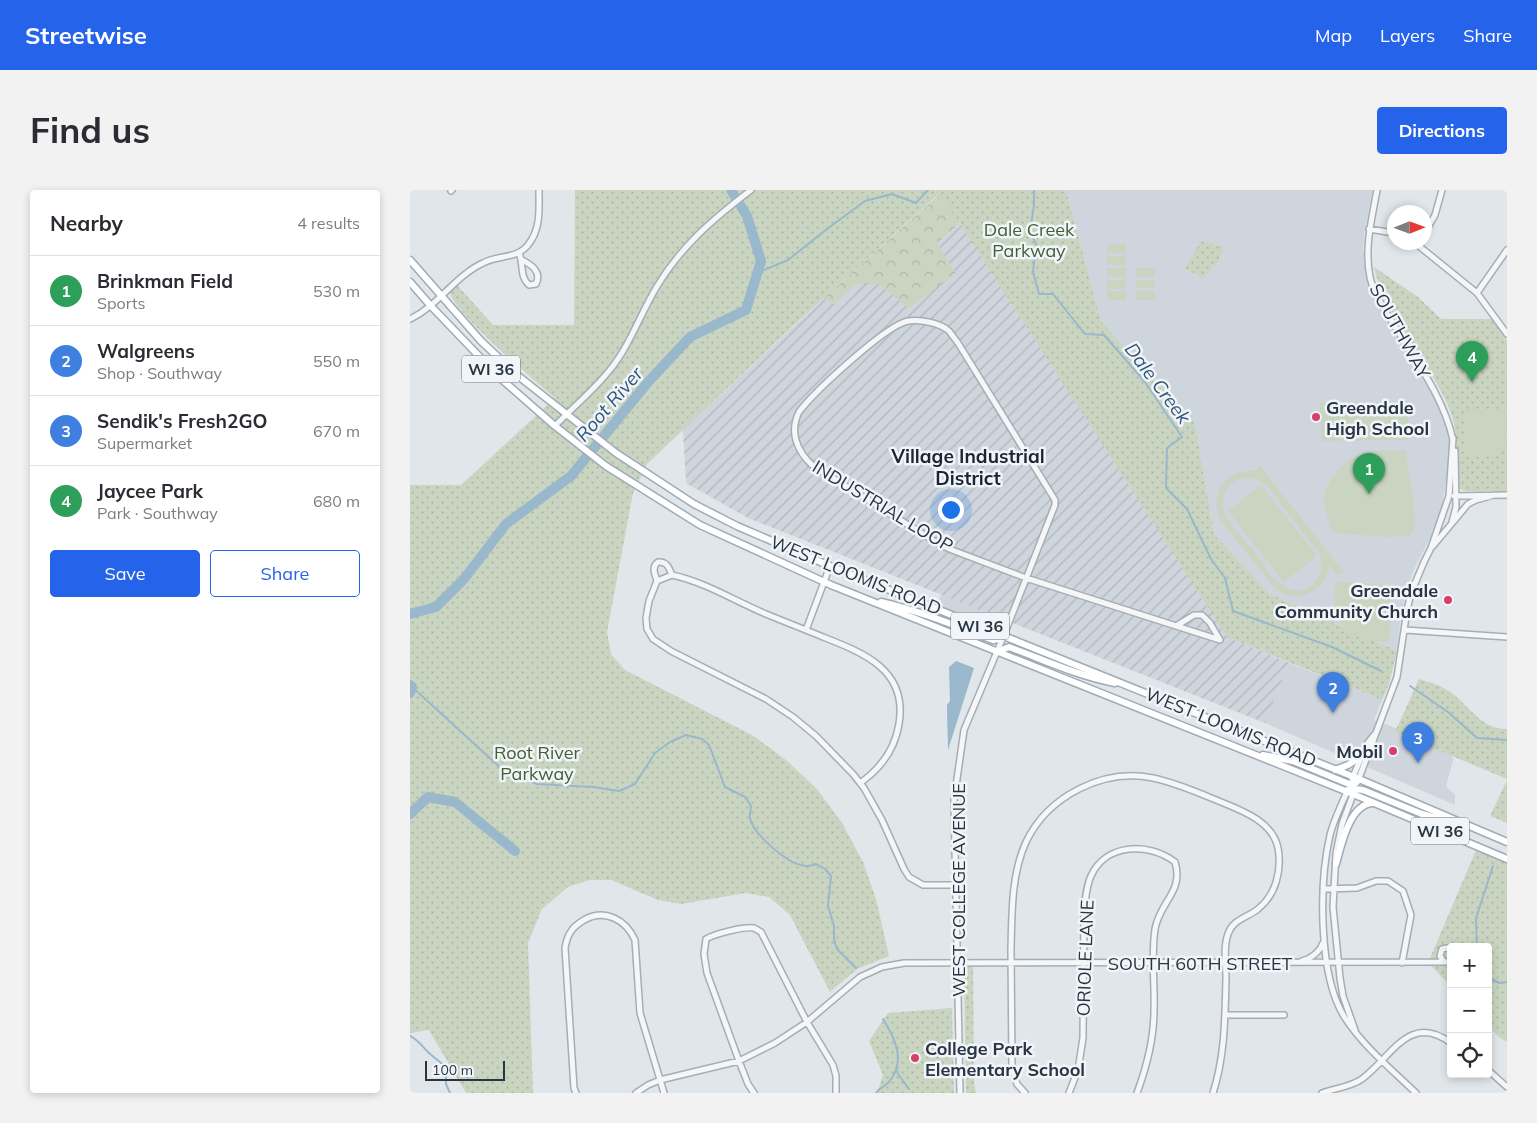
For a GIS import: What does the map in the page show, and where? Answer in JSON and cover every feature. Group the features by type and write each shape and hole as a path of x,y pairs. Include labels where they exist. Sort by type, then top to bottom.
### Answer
{"main road":[{"name":"WEST LOOMIS ROAD","path":"410,260 481,340 517,375 619,455 702,509 830,566 1356,778 1507,842"},
{"name":"WEST LOOMIS ROAD","path":"410,282 430,306 499,378 554,426 611,469 700,525 825,583 1352,792 1507,859"},
{"path":"860,597 904,607 993,640 1004,635"},
{"path":"997,652 1008,647 1065,670 1098,680 1129,686"},
{"path":"1245,751 1294,761 1349,784 1356,783 1356,778"},
{"path":"1335,770 1348,765 1362,756"},
{"path":"1352,792 1362,790 1436,818 1473,827"},
{"path":"1336,864 1352,818 1364,804 1374,803"}],"street":[{"path":"410,319 430,306 466,274 484,262 518,253 526,248 537,231 539,190"},
{"path":"554,426 608,372 624,348 656,288 674,260 694,237 719,214 751,190"},
{"name":"SOUTHWAY","path":"1378,190 1369,229 1370,277 1378,298 1434,390 1453,438 1456,507 1452,522"},
{"path":"1432,220 1442,190"},
{"path":"1369,229 1387,233"},
{"path":"1426,250 1477,293 1507,334"},
{"path":"1477,293 1507,250"},
{"path":"518,253 522,260 530,264 538,273 539,279 536,284 529,285 524,281 521,266 522,260"},
{"name":"INDUSTRIAL LOOP","path":"1004,635 1055,505 1053,495 949,331 924,321 906,321 895,326 871,344 806,403 797,417 795,429 799,450 812,464 940,544 1026,578"},
{"name":"SOUTHWAY","path":"1356,778 1366,764 1397,677 1412,593 1431,548 1449,496 1453,438"},
{"name":"SOUTHWAY","path":"1431,548 1468,504 1494,495"},
{"path":"1449,496 1507,495"},
{"path":"672,575 665,562 658,562 654,566 653,569 657,581 649,601 646,618 647,629 653,640 671,651 751,690 787,713 816,736 860,783 882,820 909,877 924,885 956,885"},
{"path":"806,630 830,566"},
{"path":"657,581 672,575 690,579 764,614 865,655 882,666 891,679 898,696 900,719 894,742 887,756 872,775 860,783"},
{"path":"1026,578 1176,626 1220,640 1210,623 1202,615 1194,615 1176,626"},
{"path":"1405,630 1507,637"},
{"name":"WEST COLLEGE AVENUE","path":"960,1093 954,800 964,730 1004,635"},
{"name":"SOUTHWAY","path":"1356,778 1362,756 1377,730"},
{"path":"1026,1093 1017,1084 1012,1069 1011,963 1014,891 1018,868 1026,843 1035,827 1063,799 1082,788 1102,780 1128,776 1152,778 1177,784 1246,812 1270,830 1278,845 1280,860 1278,878 1270,897 1258,909 1234,923 1228,934 1223,1048 1213,1093"},
{"path":"1355,1030 1343,996 1334,925 1334,889 1336,853 1340,832 1356,778"},
{"path":"1349,784 1352,792 1330,834 1324,889 1327,963 1338,1004 1345,1017 1382,1061 1416,1093"},
{"name":"ORIOLE LANE","path":"1069,1093 1078,1070 1083,1038 1084,914 1091,876 1096,866 1104,858 1117,850 1134,849 1148,850 1166,855 1175,862 1178,879 1176,888 1158,918 1155,931 1152,1044 1137,1093"},
{"path":"1324,889 1356,888 1376,881 1388,881 1403,891 1411,915 1402,963"},
{"path":"576,1093 574,1088 564,948 570,933 578,924 600,914 612,916 622,922 630,930 635,940 640,1013 664,1093"},
{"path":"754,1093 748,1084 739,1061 705,965 704,945 706,939 712,935 748,928 755,928 761,932 807,1022 833,1065 836,1076 836,1093"},
{"path":"1297,963 1309,959 1315,954 1322,946 1325,938"},
{"path":"1444,962 1440,958 1441,951 1444,948 1447,948"},
{"name":"SOUTH 60TH STREET","path":"636,1093 660,1080 739,1061 776,1043 807,1022 860,977 882,967 904,963 1444,962"},
{"path":"1225,1015 1284,1015"},
{"path":"1322,1093 1361,1080 1404,1038 1416,1033 1430,1032 1447,1040"},
{"path":"1492,1074 1507,1087"}],"shaded area":[{"name":"Greendale High School","path":"1066,190 1373,190 1363,248 1369,284 1381,311 1433,395 1447,429 1450,447 1442,506 1436,527 1415,567 1408,586 1401,613 1397,651 1270,594 1214,534 1195,424 1101,321"},
{"path":"960,223 1227,637 1289,663 1265,723 748,518 686,483 683,430 823,299 835,304 857,284 879,284 955,274 937,243"},
{"path":"960,553 1026,578 1004,635 935,608"},
{"path":"1289,663 1382,700 1374,720 1450,748 1453,761 1446,786 1455,795 1455,805 1265,723"}],"green space":[{"name":"Root River Parkway","path":"575,190 1066,190 1101,321 1195,424 1214,534 1270,594 1397,651 1389,684 1382,700 1227,637 940,193 793,326 647,464 633,493 607,632 611,654 625,670 752,735 786,760 817,789 842,823 863,862 876,899 889,956 857,969 830,992 790,915 769,897 746,893 681,904 658,900 611,880 589,880 568,887 542,909 528,943 533,1093 466,1093 429,1030 410,1033 410,485 461,485 555,398 514,363 464,314 450,292 457,285 493,325 574,325"},
{"path":"941,193 960,223 937,243 956,274 908,308 879,284 857,284 835,304 823,299"},
{"path":"1201,241 1223,246 1219,260 1204,278 1185,269"},
{"path":"1126,244 1126,253 1107,253 1107,245"},
{"path":"1107,256 1126,256 1126,265 1107,265"},
{"path":"1374,267 1418,297 1441,319 1493,319 1507,341 1507,491 1464,491 1459,488 1455,428 1449,408 1430,373 1397,322 1380,286"},
{"path":"1107,268 1126,268 1126,277 1107,277"},
{"path":"1136,268 1155,268 1155,277 1136,277"},
{"path":"1107,280 1126,280 1126,288 1107,289"},
{"path":"1136,280 1155,280 1155,288 1136,288"},
{"path":"1107,291 1126,291 1126,300 1107,300"},
{"path":"1136,291 1155,291 1155,300 1136,300"},
{"path":"1408,402 1408,440 1321,441 1320,403"},
{"path":"1505,409 1507,439 1494,457 1467,457 1464,415 1468,410"},
{"path":"1406,450 1415,530 1409,536 1388,537 1333,533 1324,499 1330,482 1340,468 1355,457 1363,454 1375,451"},
{"path":"1260,466 1343,571 1337,575 1329,565 1323,583 1309,593 1301,596 1292,596 1275,588 1222,522 1218,513 1218,494 1227,479 1244,471 1255,471","holes":["1240,479 1257,479 1267,486 1319,553 1321,570 1314,584 1308,588 1292,590 1279,583 1226,516 1223,500 1229,486"]},
{"path":"1261,485 1317,556 1284,582 1228,511"},
{"path":"1336,582 1388,585 1393,591 1389,642 1362,638 1344,628 1339,620 1336,609"},
{"path":"1419,679 1449,691 1482,721 1498,728 1507,729 1507,779 1395,732"},
{"path":"1507,780 1507,823 1490,816"},
{"path":"1476,850 1507,862 1507,1042 1492,1030 1492,943 1447,943 1447,982 1428,963"},
{"path":"968,966 973,966 974,1083 976,1093 966,1093 964,970"},
{"name":"College Park Elementary School","path":"952,1008 954,1093 877,1093 883,1075 869,1041 888,1013"}],"water":[{"path":"956,661 974,668 948,750 947,705 950,701 949,667"}],"waterway":[{"name":"Root River","path":"410,614 436,607 464,579 506,524 571,476 649,381 690,337 746,310 761,261 747,216 731,190"},
{"name":"Dale Creek","path":"757,273 788,260 865,201 892,194 916,203 928,190"},
{"name":"Dale Creek","path":"1034,190 1030,232 1041,254 1035,253 1033,272 1039,294 1053,294 1085,334 1104,335 1145,382 1182,437 1167,448 1166,488 1187,509 1211,559 1225,578 1233,611 1332,647 1381,671"},
{"name":"Root River","path":"410,685 412,687 410,693"},
{"name":"Dale Creek","path":"1410,686 1448,712 1477,738 1507,740"},
{"path":"412,687 503,770 537,784 593,787 619,791 635,784 655,753 670,742 686,735 702,739 709,745 725,787 745,797 751,806 750,817 757,832 787,859 803,866 816,864 825,869 831,876 828,906 834,926 834,940 837,949 856,968"},
{"name":"Root River","path":"410,814 428,797 455,802 515,851"},
{"name":"Dale Creek","path":"1477,943 1476,918 1493,866"},
{"name":"Dale Creek","path":"1492,979 1499,983 1507,982"},
{"path":"876,1093 894,1075 898,1059 895,1042 883,1019"},
{"path":"410,1036 418,1041 446,1068 446,1084 450,1093"},
{"path":"896,1068 909,1089"}],"place":[{"name":"Jaycee Park","path":"1472,382"},
{"name":"Greendale High School","path":"1316,417"},
{"name":"Brinkman Field","path":"1369,494"},
{"name":"Greendale Community Church","path":"1448,600"},
{"name":"Walgreens","path":"1333,713"},
{"name":"Mobil","path":"1393,751"},
{"name":"Sendik's Fresh2GO","path":"1418,763"},
{"name":"College Park Elementary School","path":"915,1058"}],"district":[{"name":"Village Industrial District","path":"968,467"}],"park label":[{"name":"Dale Creek Parkway","path":"1029,239"}]}
